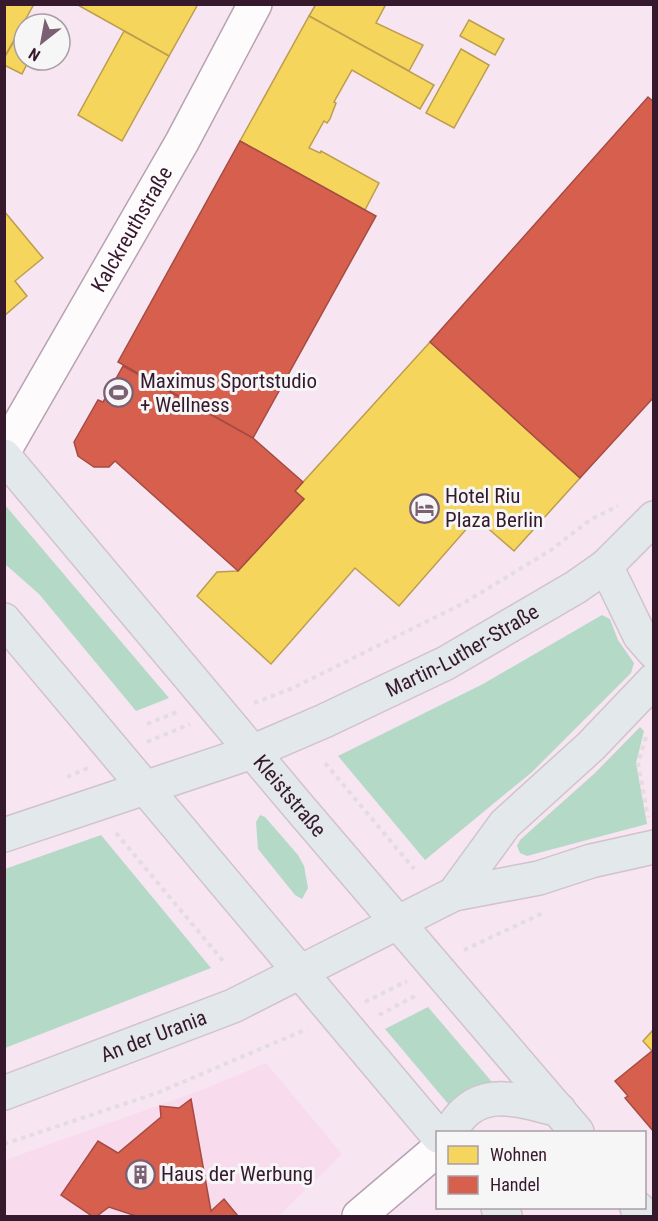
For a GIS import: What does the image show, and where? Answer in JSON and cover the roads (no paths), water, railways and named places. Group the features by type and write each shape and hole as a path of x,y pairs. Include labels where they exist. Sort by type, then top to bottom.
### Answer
{"main road":[{"name":"Kleiststraße","path":"4,456 252,752 568,1121"},
{"name":"Martin-Luther-Straße","path":"252,752 324,721 446,663 524,619 628,554 654,518"},
{"path":"628,554 640,636 654,652"},
{"path":"4,620 436,1134"},
{"path":"454,894 505,824 591,746 654,680"},
{"path":"4,835 252,752"},
{"path":"300,974 454,894 539,878 591,861 652,835"},
{"name":"An der Urania","path":"4,1093 233,1006 300,974"},
{"path":"451,1131 464,1113 494,1098 506,1097 568,1121"}],"street":[{"name":"Kalckreuthstraße","path":"4,452 182,142 255,4"},
{"path":"360,1216 436,1151"}],"place":[{"name":"Maximus Sportstudio + Wellness","path":"119,393"},
{"name":"Hotel Riu Plaza Berlin","path":"424,508"},
{"name":"Haus der Werbung","path":"140,1174"}]}
